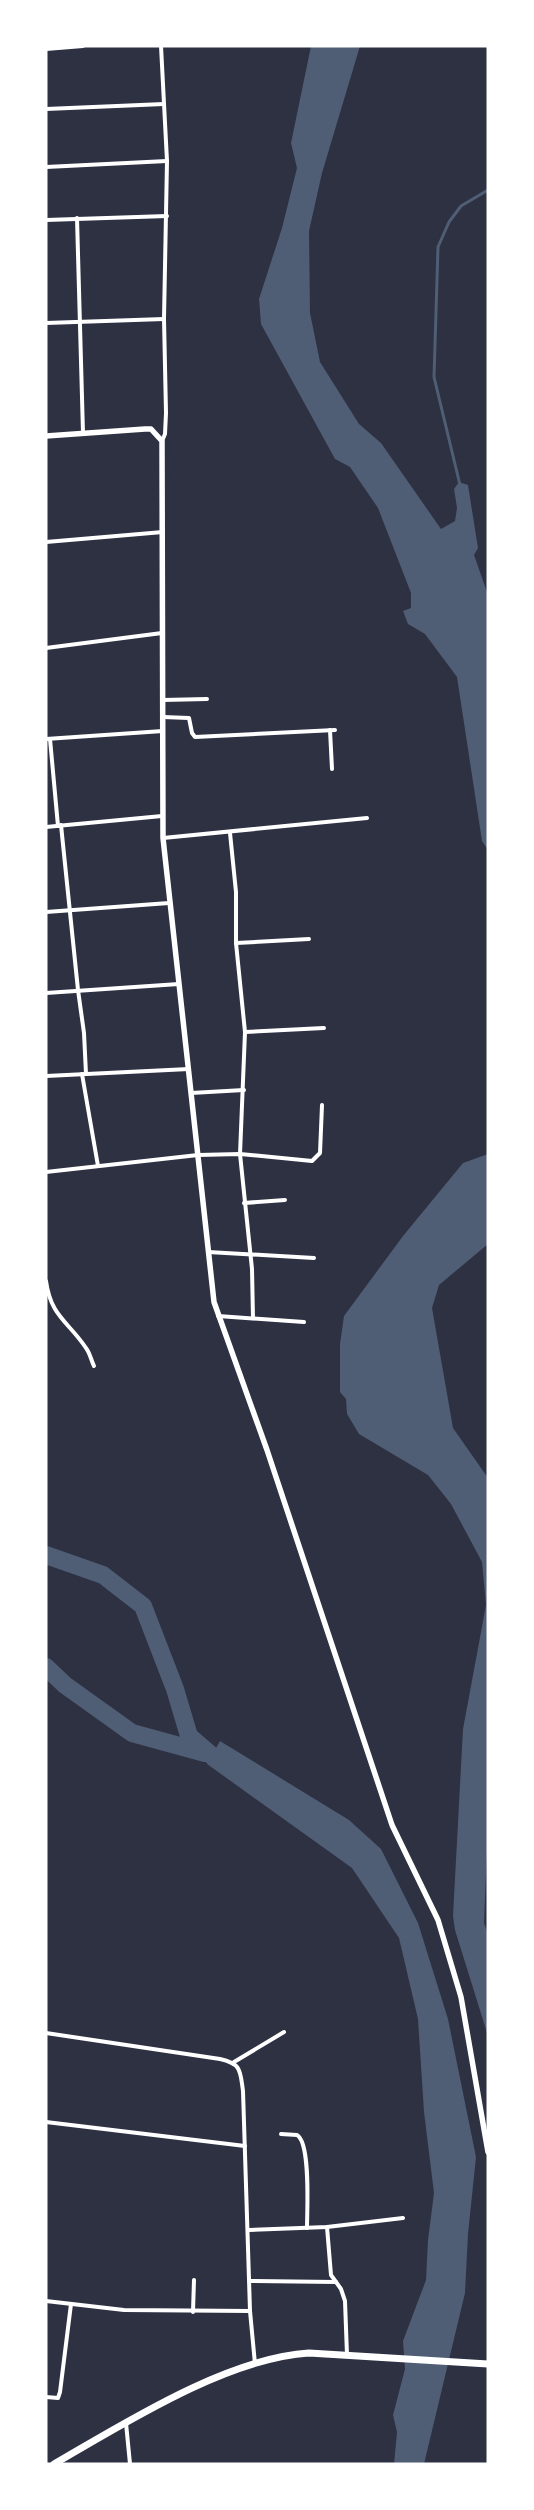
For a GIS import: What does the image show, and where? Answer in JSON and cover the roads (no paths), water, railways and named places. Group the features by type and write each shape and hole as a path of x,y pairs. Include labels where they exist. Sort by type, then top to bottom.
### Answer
{"highway":[{"path":"54,2464 126,2423 202,2384 255,2364 289,2355 372,2356 485,2363"}],"main road":[{"path":"46,436 152,429 162,442 163,838 213,1292 218,1316 267,1450 392,1825 438,1920 461,1997 488,2152"}],"street":[{"path":"46,49 83,46"},
{"path":"161,46 166,161 164,320 166,413 162,442"},
{"path":"46,109 164,104"},
{"path":"46,167 166,161"},
{"path":"46,220 166,216"},
{"path":"78,218 83,433"},
{"path":"46,323 164,320"},
{"path":"46,542 163,532"},
{"path":"46,648 162,634"},
{"path":"163,700 207,699"},
{"path":"163,717 189,718 195,737 333,730 332,769"},
{"path":"98,1166 84,1074 84,1033 48,739 163,731"},
{"path":"46,827 162,816"},
{"path":"163,838 366,818"},
{"path":"230,832 237,906 236,942 245,1032 240,1154 250,1253 253,1318"},
{"path":"46,912 169,903"},
{"path":"236,942 309,939"},
{"path":"46,992 179,984"},
{"path":"245,1032 324,1028"},
{"path":"46,1076 189,1069"},
{"path":"191,1093 244,1090"},
{"path":"46,1172 198,1155 240,1154 306,1162 316,1160 320,1153 322,1105"},
{"path":"244,1203 285,1200"},
{"path":"208,1252 314,1258"},
{"path":"46,1281 48,1293 57,1314 87,1349 94,1366"},
{"path":"218,1316 304,1322"},
{"path":"46,2033 234,2062 284,2032"},
{"path":"234,2062 241,2076 249,2230 250,2312 255,2364"},
{"path":"46,2122 245,2146"},
{"path":"281,2134 297,2134 302,2141 307,2176 307,2228"},
{"path":"249,2230 327,2227 403,2218"},
{"path":"327,2227 331,2275 345,2302 347,2355"},
{"path":"193,2312 194,2280"},
{"path":"250,2281 336,2282"},
{"path":"46,2302 124,2310 250,2312"},
{"path":"46,2397 58,2398 60,2392 72,2304"},
{"path":"126,2423 130,2464"}],"water":[{"path":"311,46 360,46 322,173 309,231 310,313 320,362 359,424 381,443 441,529 455,521 457,508 454,489 459,482 468,485 478,548 474,555 488,595 488,850 482,841 457,677 425,634 408,624 403,611 411,608 411,593 378,508 350,467 335,459 261,324 259,299 282,228 297,168 291,143"},
{"path":"488,1154 488,1244 439,1285 432,1308 453,1428 488,1478 488,1825 484,1923 488,1934 488,2036 455,1930 453,1916 463,1729 486,1605 482,1562 451,1504 428,1475 359,1434 347,1414 346,1399 340,1392 340,1344 344,1316 403,1236 463,1163"},
{"path":"220,1741 349,1820 381,1849 418,1923 448,2019 476,2157 468,2234 465,2293 424,2464 394,2464 397,2432 393,2415 405,2369 403,2341 426,2280 428,2240 434,2193 424,2112 418,2019 399,1938 352,1868 207,1764"}],"waterway":[{"path":"460,485 434,377 438,247 449,222 461,206 488,190"},
{"path":"46,1555 103,1575 143,1606 175,1689 189,1736 211,1755 232,1767"},
{"path":"46,1667 65,1685 132,1733 205,1753"}]}
